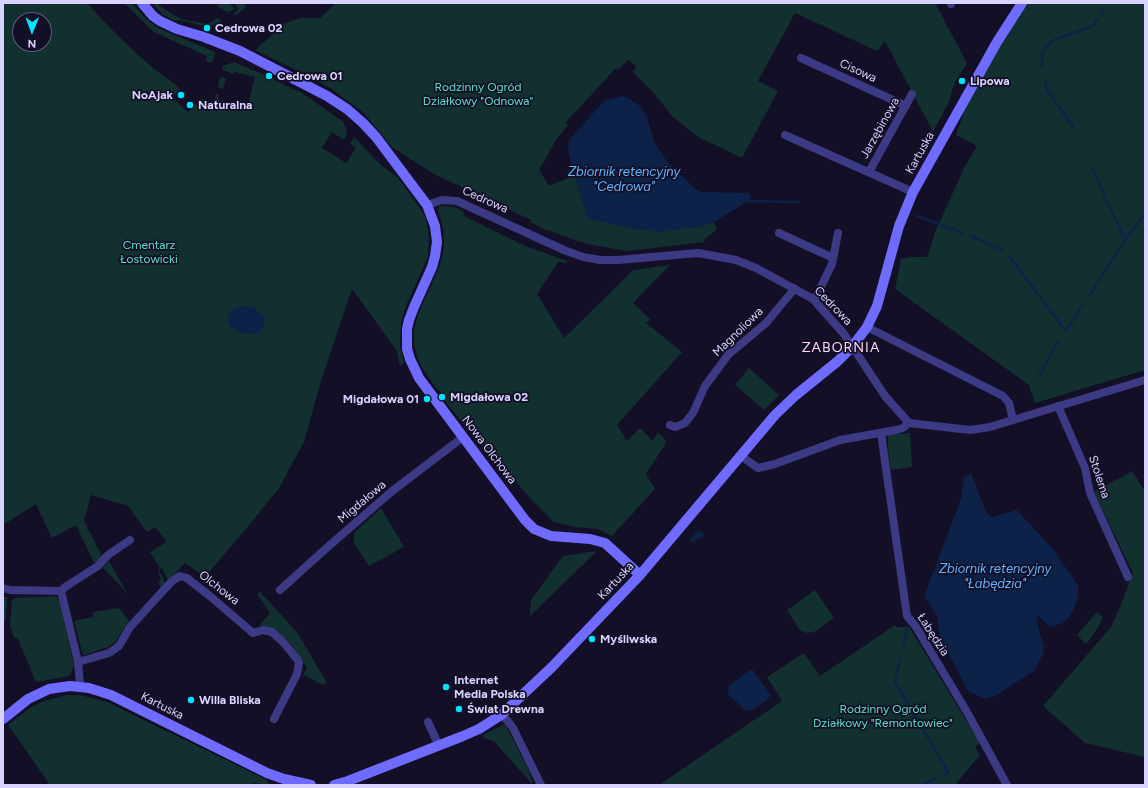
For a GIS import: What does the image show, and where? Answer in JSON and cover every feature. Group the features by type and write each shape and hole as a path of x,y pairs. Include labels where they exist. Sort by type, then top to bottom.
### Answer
{"street":[{"path":"142,3 153,16 160,21 177,29 204,37 240,51 327,96 347,109 376,137 427,205"},
{"name":"Kartuska","path":"334,785 439,746 479,729 501,715 552,667 640,575 775,415 796,395 852,348 867,327 880,298 899,226 913,192 997,42 1022,3"},
{"name":"Cisowa","path":"800,58 906,106"},
{"name":"Jarzębinowa","path":"870,172 912,94"},
{"path":"785,135 913,192"},
{"name":"Cedrowa","path":"427,205 442,200 457,201 564,250 584,257 600,260 618,260 692,252 706,253 743,263 794,288 812,299 844,334 852,348"},
{"name":"Nowa Olchowa","path":"427,205 435,226 437,242 435,256 409,320 407,329 407,349 419,378 534,529 551,536 590,539 605,543 640,575"},
{"path":"779,233 833,258"},
{"path":"812,299 817,295 833,258 838,233"},
{"name":"Magnoliowa","path":"670,425 675,427 685,424 693,413 706,386 728,355 766,323 794,288"},
{"path":"867,327 1003,396 1009,403 1013,420"},
{"path":"852,348 885,396 909,424"},
{"path":"741,456 758,468 775,464 840,440 903,428 909,424 970,430 990,427 1145,380"},
{"name":"Stolema","path":"1058,406 1085,468 1090,494 1128,577"},
{"name":"Łabędzia","path":"881,433 907,616 916,628 963,706 1007,785"},
{"name":"Migdałowa","path":"280,590 391,492 463,437"},
{"path":"62,591 65,587 98,566 108,555 130,540"},
{"name":"Olchowa","path":"78,662 109,653 119,646 130,627 172,580 180,576 187,578 212,597 253,633 264,630 272,632 283,642 297,659 299,664 297,674 274,719"},
{"path":"3,588 10,590 62,591"},
{"path":"62,591 78,662 80,686"},
{"name":"Kartuska","path":"3,719 23,702 38,694 60,687 80,686 111,695 267,773 284,779 311,785"},
{"path":"501,715 513,728 541,785"},
{"path":"428,722 439,746"}],"green space":[{"name":"Cmentarz Łostowicki","path":"3,3 87,3 134,51 154,69 180,88 172,98 188,112 202,99 214,102 216,94 219,94 218,100 247,108 255,77 235,72 233,74 222,70 223,66 234,62 297,91 298,90 343,122 347,129 346,138 342,139 332,132 322,148 346,163 356,148 351,145 354,137 381,165 398,178 420,208 426,219 429,237 428,257 405,308 401,323 400,346 404,363 400,366 397,351 352,289 321,381 304,442 279,488 205,577 185,563 169,579 162,568 159,570 165,583 161,587 158,582 161,580 158,570 160,568 150,552 167,542 155,527 147,532 128,506 91,495 84,521 103,558 95,565 76,525 52,538 36,504 3,525"},
{"path":"124,3 132,3 145,18 158,28 215,52 213,61 209,63 206,59 207,56 154,32"},
{"path":"152,3 158,3 161,7 181,19 208,24 218,18 222,21 214,24 211,28 181,20 176,21 163,15"},
{"path":"217,3 229,3 235,9 228,12 218,7"},
{"path":"235,3 245,3 245,8 236,15 233,15 238,9"},
{"name":"Rodzinny Ogród Działkowy \"Odnowa\"","path":"336,3 935,3 967,63 954,84 949,102 933,132 885,41 877,51 795,13 758,81 778,91 742,158 698,137 672,116 653,92 633,72 636,66 628,60 618,70 616,68 566,122 568,125 556,140 539,170 549,186 575,175 587,217 590,219 660,232 682,228 695,228 714,222 717,229 704,240 705,242 628,251 586,244 544,229 530,222 531,220 432,173 392,147 364,113 330,88 255,50 278,30 276,26 301,18 320,18"},
{"path":"1028,3 1145,3 1145,370 1035,403 1029,385 895,289 901,259 910,257 927,257 936,230 965,166 977,146 956,135 963,115 961,114 1010,28"},
{"path":"220,78 226,78 223,89 218,87"},
{"path":"439,207 454,207 463,211 464,216 525,246 567,261 567,263 558,262 537,294 564,338 633,270 670,265 633,303 650,319 646,323 682,352 617,425 627,441 640,428 653,441 658,432 665,439 666,443 646,474 655,489 612,536 598,529 575,527 554,522 530,498 470,428 466,427 442,397 443,396 439,390 438,391 421,366 414,344 414,330 418,315 439,267 443,254 443,227 438,211"},
{"path":"749,368 779,395 764,410 735,385"},
{"path":"910,433 912,467 891,470 888,435"},
{"path":"1132,471 1145,491 1145,757 1085,743 1043,706 1111,627 1119,610 1133,573 1094,492"},
{"path":"381,508 404,547 369,566 354,543 354,533"},
{"path":"597,551 530,616 531,600 563,556"},
{"path":"109,561 119,579 128,594 103,568"},
{"path":"815,590 834,618 814,632 806,633 799,629 787,610"},
{"path":"260,592 297,632 327,683 323,685 303,675 307,668 291,644 273,628 259,626 270,613 257,594"},
{"path":"56,596 60,602 74,667 69,676 36,682 18,639 14,637 10,625 12,600 15,598"},
{"path":"3,597 7,597 6,619 3,622"},
{"path":"119,608 129,621 115,642 106,648 83,655 74,621 93,617 93,612"},
{"path":"1097,612 1103,617 1094,634 1086,644 1077,635"},
{"name":"Rodzinny Ogród Działkowy \"Remontowiec\"","path":"895,625 896,627 909,627 980,743 975,747 980,755 955,785 659,785 782,701 767,677 804,653 820,676"},
{"path":"67,695 80,695 107,702 267,780 269,785 252,783 252,785 46,785 48,782 8,725 31,707 44,701"},
{"path":"505,724 530,773 529,774 533,782 531,783 494,741 481,736"}],"water":[{"name":"Zbiornik retencyjny \"Cedrowa\"","path":"624,96 639,105 647,117 654,142 664,157 670,165 696,189 703,192 749,193 751,197 748,201 714,222 695,228 682,228 660,232 628,228 587,217 569,155 569,140 605,100"},
{"path":"235,307 253,307 263,315 265,319 264,327 258,333 249,334 239,332 232,328 228,321 228,315"},
{"name":"Zbiornik retencyjny \"Łabędzia\"","path":"971,473 986,512 992,517 1017,510 1052,548 1078,585 1078,597 1074,609 1068,619 1061,624 1049,627 1039,616 1036,618 1044,648 1043,654 1034,671 995,696 985,699 968,691 940,637 937,616 924,596 961,499 964,477"},
{"path":"699,530 704,535 692,543 689,540"},
{"path":"752,669 771,695 768,699 751,711 745,710 728,694 729,685"}],"waterway":[{"path":"1101,16 1104,9"},
{"path":"1042,66 1042,53 1048,45 1054,40 1094,25 1097,20"},
{"path":"1045,82 1048,91 1073,127"},
{"path":"1092,168 1125,240"},
{"path":"748,201 798,202"},
{"path":"1089,296 1125,240 1145,214"},
{"path":"917,216 963,233"},
{"path":"971,236 1003,250"},
{"path":"1009,256 1066,331 1083,304"},
{"path":"1039,376 1059,340"},
{"path":"903,649 907,629"},
{"path":"900,659 895,682 947,770 948,772 943,776"},
{"path":"922,785 935,779"}],"place":[{"name":"Cedrowa 02","path":"207,28"},
{"name":"Cedrowa 01","path":"269,76"},
{"name":"Lipowa","path":"962,81"},
{"name":"NoAjak","path":"181,95"},
{"name":"Naturalna","path":"190,105"},
{"name":"Migdałowa 02","path":"442,397"},
{"name":"Migdałowa 01","path":"427,399"},
{"name":"Myśliwska","path":"592,639"},
{"name":"Internet Media Polska","path":"446,687"},
{"name":"Willa Bliska","path":"191,700"},
{"name":"Świat Drewna","path":"459,709"}],"district":[{"name":"ZABORNIA","path":"841,348"}]}
